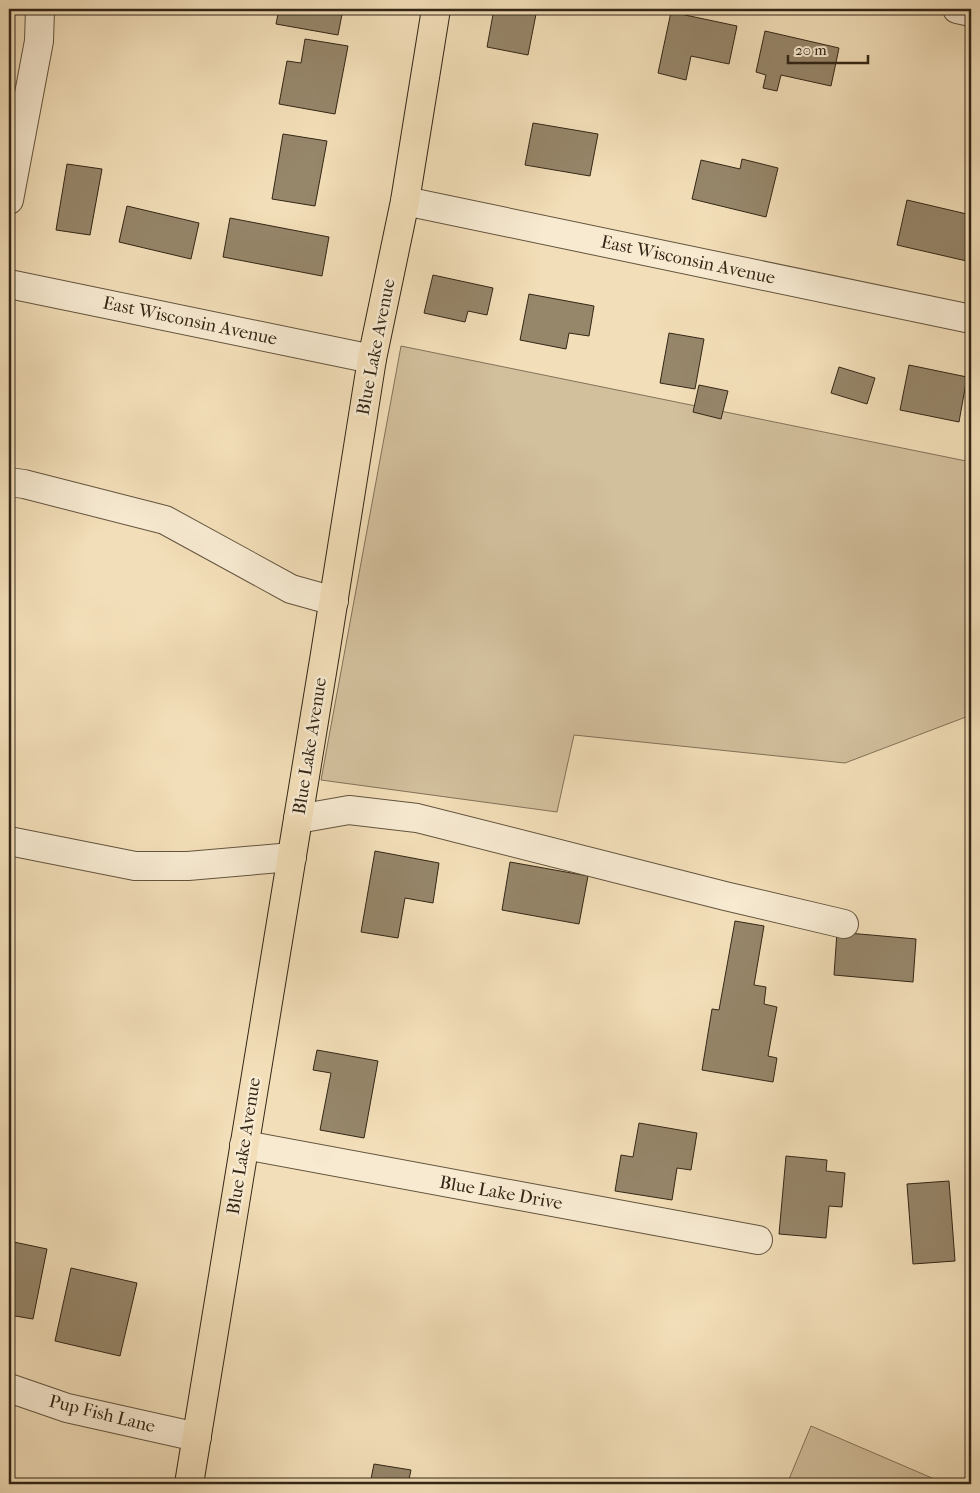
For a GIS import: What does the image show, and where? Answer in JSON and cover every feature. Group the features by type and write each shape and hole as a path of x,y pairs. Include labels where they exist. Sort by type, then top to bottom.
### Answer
{"main road":[{"name":"Blue Lake Avenue","path":"189,1484 372,359 405,201 436,9"}],"street":[{"path":"9,200 39,41 40,9"},
{"path":"957,9 971,12"},
{"name":"East Wisconsin Avenue","path":"405,201 971,319"},
{"name":"East Wisconsin Avenue","path":"9,284 372,359"},
{"path":"9,482 24,484 165,520 291,588 334,601"},
{"path":"298,819 349,810 417,818 844,924"},
{"path":"9,842 135,866 188,866 292,857"},
{"name":"Blue Lake Drive","path":"244,1146 758,1240"},
{"name":"Pup Fish Lane","path":"9,1388 67,1408 197,1437"}],"shaded area":[{"path":"401,346 971,462 971,715 845,763 574,735 557,812 321,780"},
{"path":"811,1426 946,1484 787,1484"}],"building":[{"path":"279,9 343,9 338,35 276,24"},
{"path":"494,9 537,9 528,55 487,47"},
{"path":"671,12 737,26 729,64 691,56 686,80 658,73"},
{"path":"765,31 839,48 831,86 781,75 777,91 763,88 766,75 756,72"},
{"path":"305,39 348,46 335,114 279,104 287,61 301,63"},
{"path":"533,123 598,134 590,176 525,165"},
{"path":"283,134 327,141 315,206 272,199"},
{"path":"742,159 778,168 766,217 692,199 701,160 740,169"},
{"path":"67,164 102,169 90,235 56,230"},
{"path":"907,200 971,215 971,262 897,245"},
{"path":"127,206 199,223 191,259 119,242"},
{"path":"230,218 329,237 322,276 223,257"},
{"path":"433,275 493,288 487,315 468,311 465,322 424,313"},
{"path":"529,294 594,306 589,336 569,333 566,349 520,340"},
{"path":"669,333 704,339 695,389 660,383"},
{"path":"909,365 967,377 959,422 900,410"},
{"path":"839,367 875,378 867,404 831,393"},
{"path":"699,385 728,391 721,419 693,412"},
{"path":"375,851 439,863 433,903 405,898 398,938 361,932"},
{"path":"510,862 588,876 579,924 502,910"},
{"path":"735,921 764,926 754,985 766,987 764,1004 777,1007 768,1056 777,1058 773,1082 702,1070 712,1009 719,1010"},
{"path":"837,932 916,939 913,982 834,975"},
{"path":"317,1050 378,1061 364,1138 320,1130 331,1073 313,1070"},
{"path":"639,1123 697,1133 691,1170 677,1168 672,1200 615,1191 621,1155 633,1157"},
{"path":"786,1156 827,1160 826,1171 845,1173 842,1207 829,1206 826,1238 779,1234"},
{"path":"949,1181 955,1261 913,1264 907,1184"},
{"path":"9,1241 47,1249 33,1319 9,1315"},
{"path":"71,1268 137,1283 120,1356 55,1341"},
{"path":"374,1464 411,1470 408,1484 370,1484"}]}
